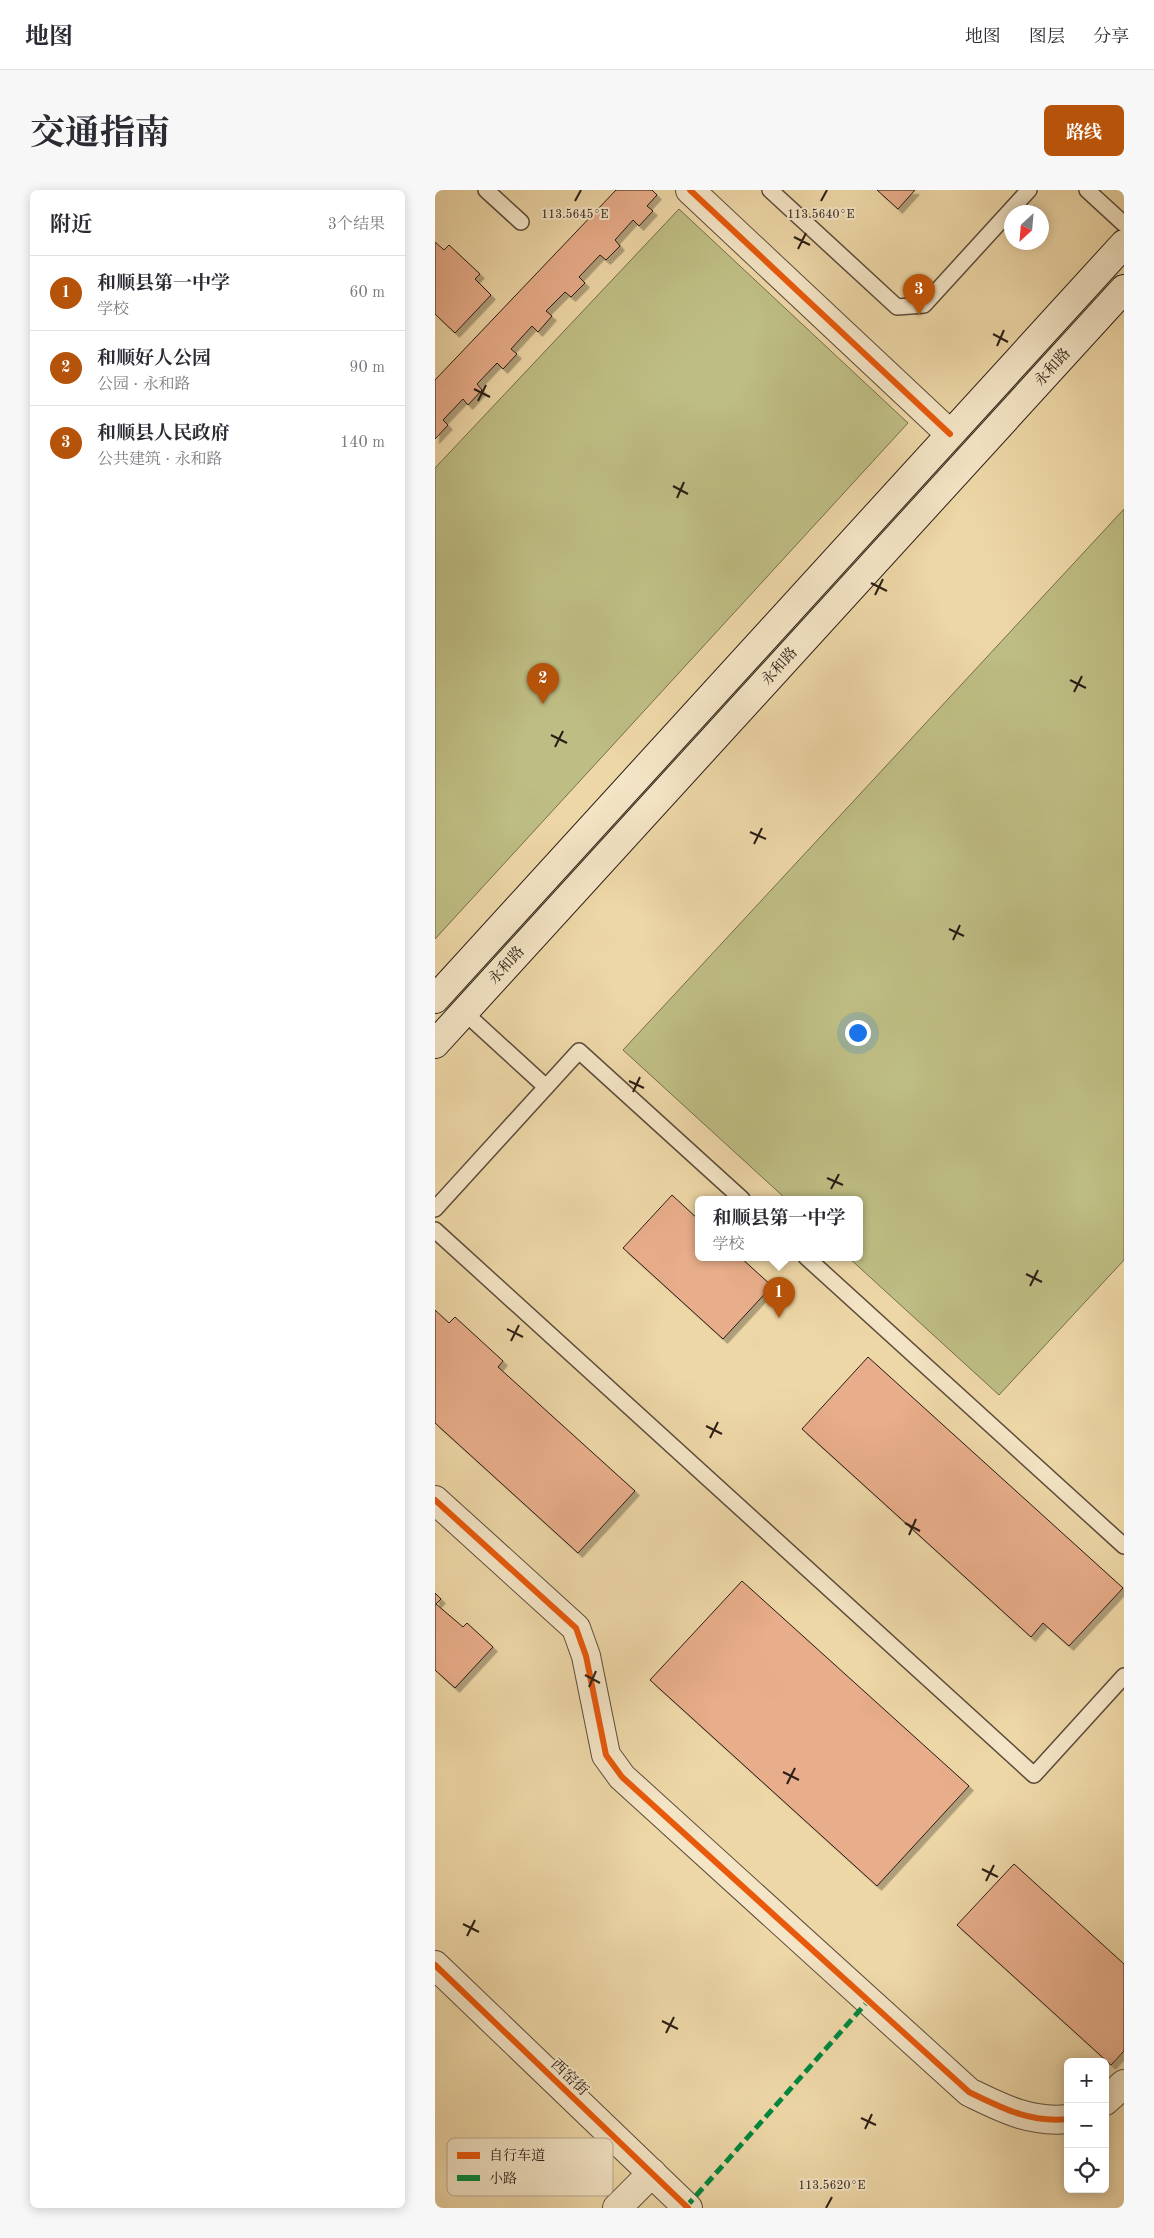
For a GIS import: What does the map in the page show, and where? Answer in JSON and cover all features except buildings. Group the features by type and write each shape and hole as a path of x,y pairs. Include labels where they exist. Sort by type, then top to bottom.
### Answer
{"main road":[{"path":"690,190 950,434"},
{"name":"永和路","path":"435,999 1124,244"},
{"name":"永和路","path":"435,1044 1124,289"},
{"path":"435,1500 577,1628 585,1656 606,1754 622,1777 969,2092 1007,2111 1047,2121 1064,2119"},
{"name":"西窑街","path":"435,1965 688,2208"},
{"path":"1109,2097 1124,2084"},
{"path":"617,2208 652,2173"}],"lane":[{"path":"485,190 521,222"},
{"path":"770,190 897,308 924,305 1029,190"},
{"path":"1087,190 1124,224"},
{"path":"464,1012 546,1087"},
{"path":"435,1209 579,1051 739,1196"},
{"path":"435,1230 1034,1775 1124,1676"},
{"path":"810,1261 1124,1546"}],"shaded area":[{"path":"679,209 908,423 435,939 435,468"},
{"path":"1124,509 1124,1260 999,1395 852,1261 863,1261 863,1196 783,1196 623,1050"}],"marked path":[{"path":"686,2207 868,2001"}],"cycle path":[{"path":"690,190 950,434"},
{"path":"435,1500 576,1628 586,1656 606,1755 622,1777 969,2092 1017,2113 1041,2119 1064,2119"},
{"path":"435,1965 688,2208"}],"place":[{"name":"和顺县人民政府","path":"919,315"},
{"name":"和顺好人公园","path":"543,704"},
{"name":"和顺县第一中学","path":"779,1318"}]}
